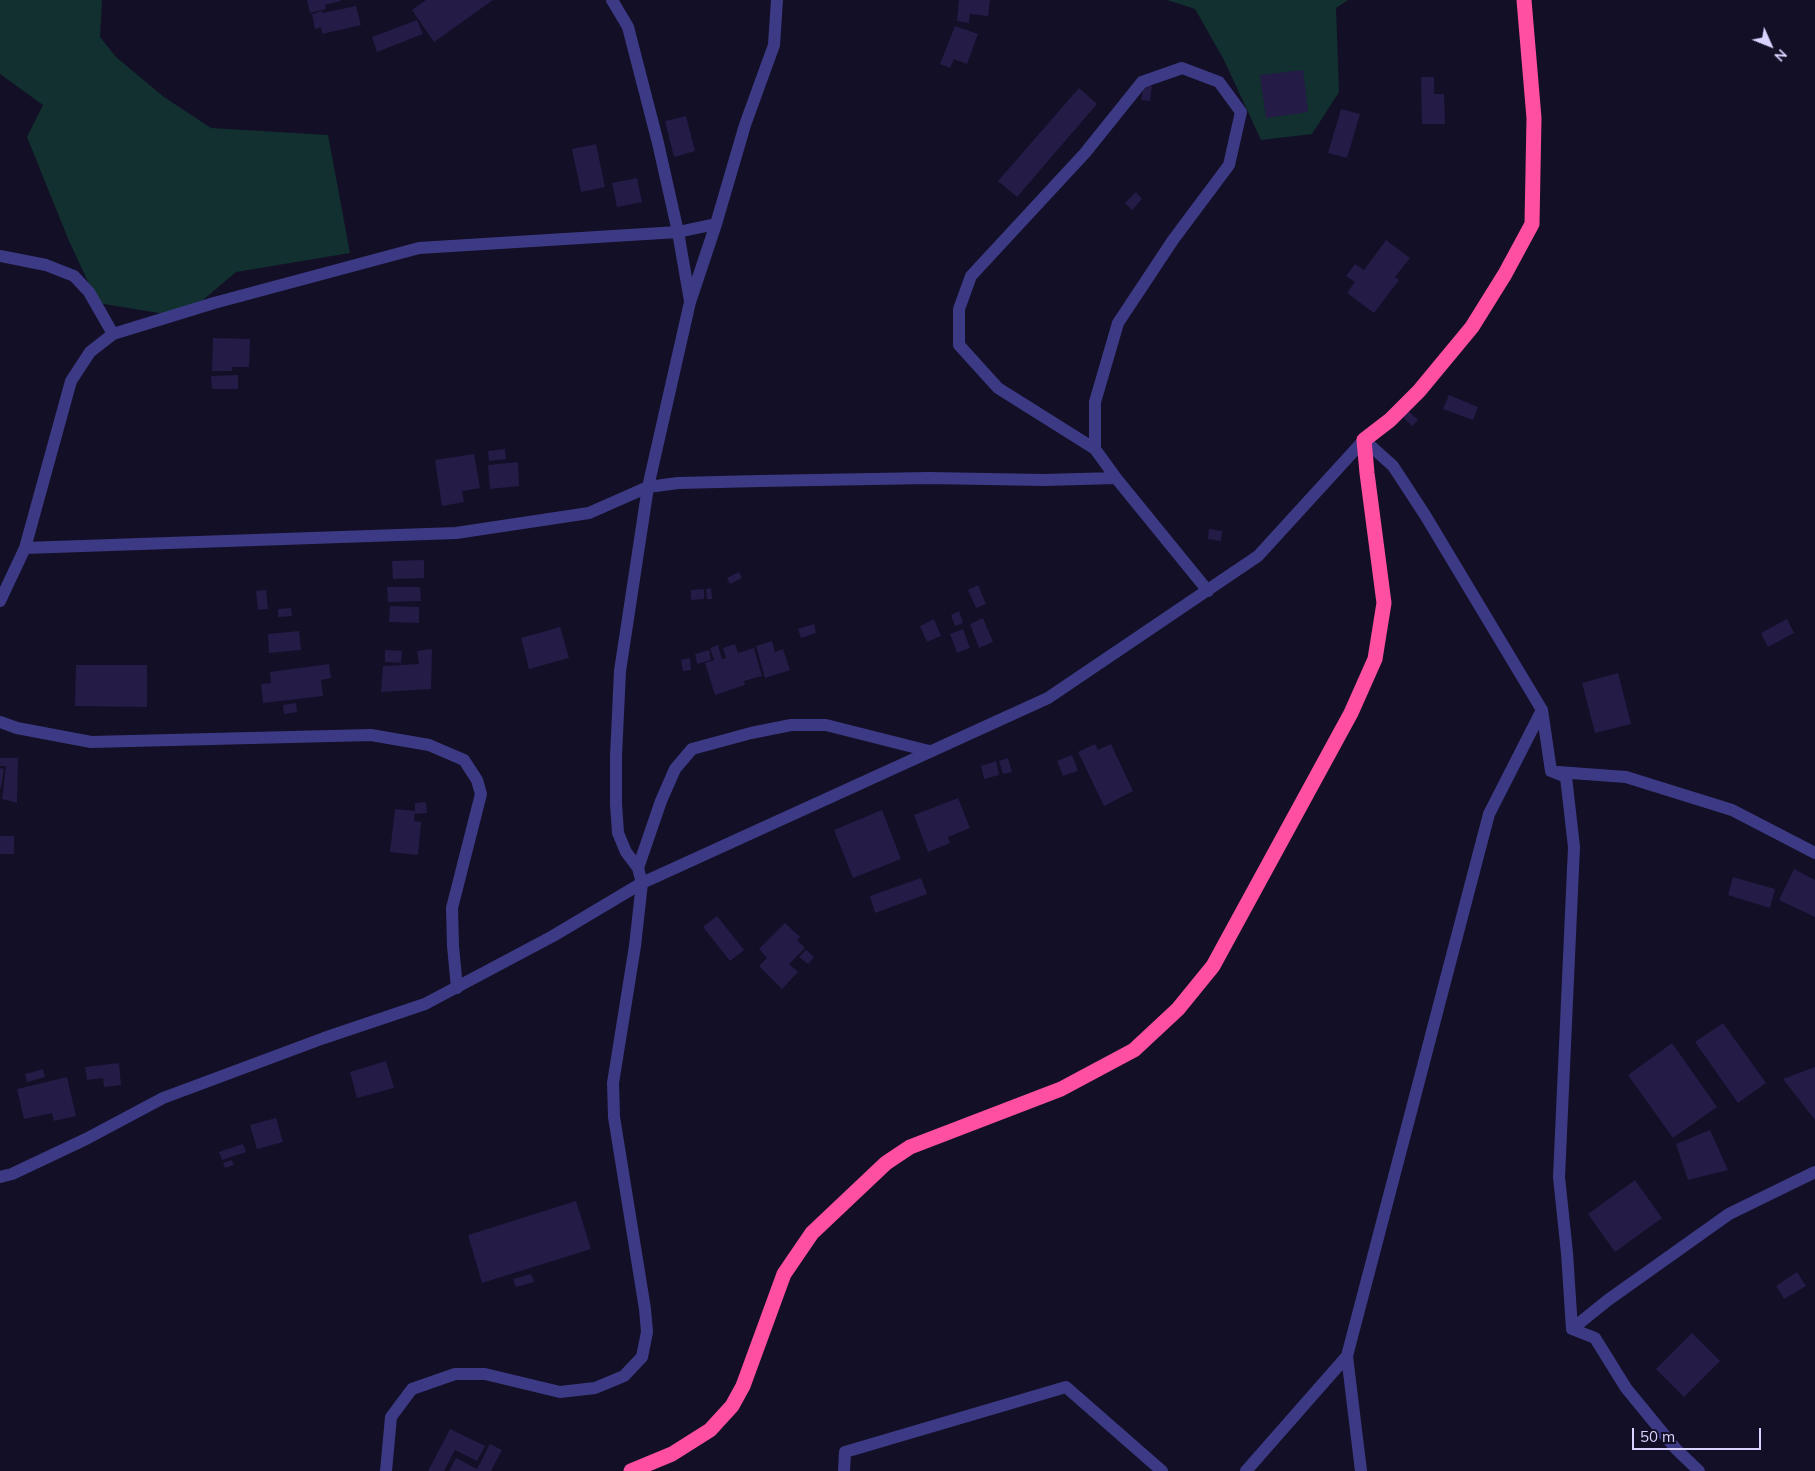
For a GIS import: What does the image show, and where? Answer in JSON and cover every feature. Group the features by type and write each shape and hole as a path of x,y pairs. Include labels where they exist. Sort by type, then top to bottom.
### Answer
{"highway":[{"path":"631,1471 672,1454 710,1430 732,1406 743,1386 784,1274 812,1233 886,1163 910,1147 1061,1090 1134,1050 1178,1009 1213,966 1351,714 1375,659 1384,603 1364,440 1390,420 1413,397 1472,327 1532,224 1534,118 1524,0"}],"street":[{"path":"612,0 628,27 658,143 678,232 690,302"},
{"path":"386,1471 391,1417 412,1390 455,1374 485,1374 560,1392 595,1388 624,1376 642,1357 647,1332 645,1308 614,1117 612,1083 635,946 642,883 638,868 626,852 618,833 616,756 620,671 648,487 690,302 716,224 745,125 774,45 777,0"},
{"path":"1095,449 1095,402 1118,323 1173,240 1229,165 1241,112 1220,82 1182,68 1142,82 1085,153 971,276 959,309 959,345 998,388 1095,449 1116,478 1208,591"},
{"path":"0,601 25,548 72,381 90,352 113,334 223,300 419,248 678,232 716,224"},
{"path":"0,256 46,265 74,276 89,292 113,334"},
{"path":"0,1178 86,1139 164,1098 324,1038 425,1004 553,936 642,883 1048,698 1258,556 1364,440 1393,466 1425,515 1542,710 1551,771"},
{"path":"25,548 456,533 589,513 648,487 678,483 929,478 1044,480 1116,478"},
{"path":"1361,1471 1347,1356 1489,814 1542,710"},
{"path":"0,722 17,728 91,742 371,735 429,745 464,760 478,780 480,794 452,908 457,988"},
{"path":"638,868 660,801 675,769 692,749 751,733 783,727 826,725 929,751"},
{"path":"1551,771 1626,777 1724,807 1815,853"},
{"path":"1551,771 1566,777 1574,847 1559,1177 1572,1329"},
{"path":"1572,1329 1608,1300 1729,1214 1815,1172"},
{"path":"1572,1329 1595,1338 1626,1388 1676,1449 1699,1471"},
{"path":"1246,1471 1347,1356"},
{"path":"844,1471 845,1452 1066,1387 1162,1471"}],"green space":[{"path":"0,0 102,0 100,37 116,57 164,97 211,128 328,135 350,253 236,272 183,317 98,303 69,241 27,137 43,105 0,74"},
{"path":"1167,0 1348,0 1336,8 1339,92 1312,134 1261,140 1224,60 1195,9"}],"building":[{"path":"307,0 341,1 325,5 326,9 310,13"},
{"path":"426,0 493,0 434,42 412,10"},
{"path":"959,0 990,0 988,16 970,14 969,23 957,21"},
{"path":"356,6 361,25 322,34 321,27 315,29 312,14"},
{"path":"417,20 423,34 377,52 372,37"},
{"path":"955,26 978,34 967,64 954,59 950,68 940,64"},
{"path":"1303,70 1308,112 1266,118 1260,75"},
{"path":"1421,77 1434,77 1434,94 1444,94 1445,124 1422,124"},
{"path":"1144,84 1152,86 1150,101 1141,100"},
{"path":"1079,88 1097,104 1017,197 998,181"},
{"path":"1341,109 1360,114 1347,158 1328,153"},
{"path":"686,116 695,151 674,157 665,121"},
{"path":"596,144 605,187 581,192 572,149"},
{"path":"637,178 642,202 617,207 612,183"},
{"path":"1136,192 1142,199 1132,210 1125,203"},
{"path":"1386,240 1410,258 1395,277 1399,280 1374,313 1347,293 1355,282 1346,276 1355,264 1364,270"},
{"path":"213,338 250,339 249,367 232,367 232,371 212,371"},
{"path":"238,375 238,389 212,389 211,376"},
{"path":"1449,395 1478,407 1473,420 1443,409"},
{"path":"1407,410 1418,420 1412,426 1402,416"},
{"path":"505,449 506,459 489,461 488,451"},
{"path":"474,454 480,488 462,491 464,502 442,506 435,460"},
{"path":"518,462 519,486 490,489 488,465"},
{"path":"1209,529 1222,531 1221,541 1208,539"},
{"path":"424,560 424,578 393,579 392,561"},
{"path":"739,572 742,578 730,584 727,578"},
{"path":"978,585 986,604 976,608 968,590"},
{"path":"387,587 420,587 421,601 388,602"},
{"path":"711,588 712,599 707,599 706,589"},
{"path":"704,589 704,599 691,600 691,590"},
{"path":"266,590 268,609 258,610 256,591"},
{"path":"390,606 419,607 419,623 389,622"},
{"path":"291,608 292,616 278,617 278,609"},
{"path":"959,611 963,623 955,626 951,615"},
{"path":"983,618 993,642 979,648 970,624"},
{"path":"934,619 941,636 927,642 920,626"},
{"path":"1787,619 1794,633 1768,647 1761,633"},
{"path":"814,624 816,633 801,638 798,629"},
{"path":"560,627 569,658 529,669 521,638"},
{"path":"963,629 970,648 957,653 950,634"},
{"path":"299,631 301,650 269,653 268,634"},
{"path":"772,641 775,652 783,649 790,670 765,678 756,646"},
{"path":"735,644 738,653 754,648 762,676 744,681 745,685 715,695 705,663 714,660 710,648 718,645 722,659 726,658 723,648"},
{"path":"432,649 431,689 381,692 383,666 419,664 417,651"},
{"path":"385,650 402,651 401,663 385,662"},
{"path":"709,650 711,660 697,664 695,654"},
{"path":"690,658 691,670 683,671 681,660"},
{"path":"329,664 331,678 321,680 323,696 263,703 261,684 271,683 270,672"},
{"path":"76,665 147,665 147,707 75,706"},
{"path":"1618,673 1631,724 1595,733 1582,683"},
{"path":"296,703 297,712 284,714 283,705"},
{"path":"1095,744 1098,750 1111,744 1133,791 1104,806 1078,752"},
{"path":"1072,755 1078,771 1063,776 1057,761"},
{"path":"0,758 18,758 17,803 2,799 6,766 0,766"},
{"path":"1008,758 1012,772 1003,774 999,761"},
{"path":"996,761 999,775 984,779 981,766"},
{"path":"0,768 4,769 1,788 0,788"},
{"path":"958,798 970,828 948,837 950,843 928,852 914,815"},
{"path":"426,802 427,813 415,814 415,803"},
{"path":"395,809 415,811 414,821 421,822 418,855 390,852"},
{"path":"882,810 901,859 853,878 834,830"},
{"path":"0,836 14,836 14,854 0,854"},
{"path":"1794,869 1815,880 1815,917 1779,900"},
{"path":"1733,877 1775,889 1770,908 1728,895"},
{"path":"921,878 927,894 875,913 870,896"},
{"path":"717,916 744,950 730,961 703,927"},
{"path":"785,923 800,937 797,940 805,948 789,964 798,972 782,989 759,966 767,958 759,949"},
{"path":"806,950 814,957 808,964 799,957"},
{"path":"1723,1023 1766,1083 1738,1103 1695,1042"},
{"path":"1672,1043 1717,1107 1673,1138 1628,1075"},
{"path":"386,1061 394,1088 357,1098 350,1072"},
{"path":"119,1063 121,1085 104,1087 103,1078 87,1080 85,1067"},
{"path":"1815,1067 1815,1120 1783,1079"},
{"path":"43,1069 45,1077 27,1082 25,1074"},
{"path":"67,1077 76,1116 54,1121 52,1113 24,1119 17,1089"},
{"path":"276,1118 283,1142 257,1149 250,1125"},
{"path":"1710,1130 1728,1170 1688,1180 1676,1144"},
{"path":"243,1144 246,1152 222,1160 219,1152"},
{"path":"232,1160 234,1165 225,1168 223,1163"},
{"path":"1635,1180 1662,1218 1615,1252 1588,1214"},
{"path":"576,1201 591,1249 482,1283 468,1235"},
{"path":"1797,1272 1806,1286 1784,1299 1776,1286"},
{"path":"531,1274 534,1282 516,1287 513,1279"},
{"path":"1692,1333 1720,1361 1684,1397 1656,1369"},
{"path":"450,1429 485,1446 477,1461 455,1450 444,1471 428,1471"},
{"path":"490,1444 502,1450 491,1471 449,1471 456,1458 477,1469"}]}
